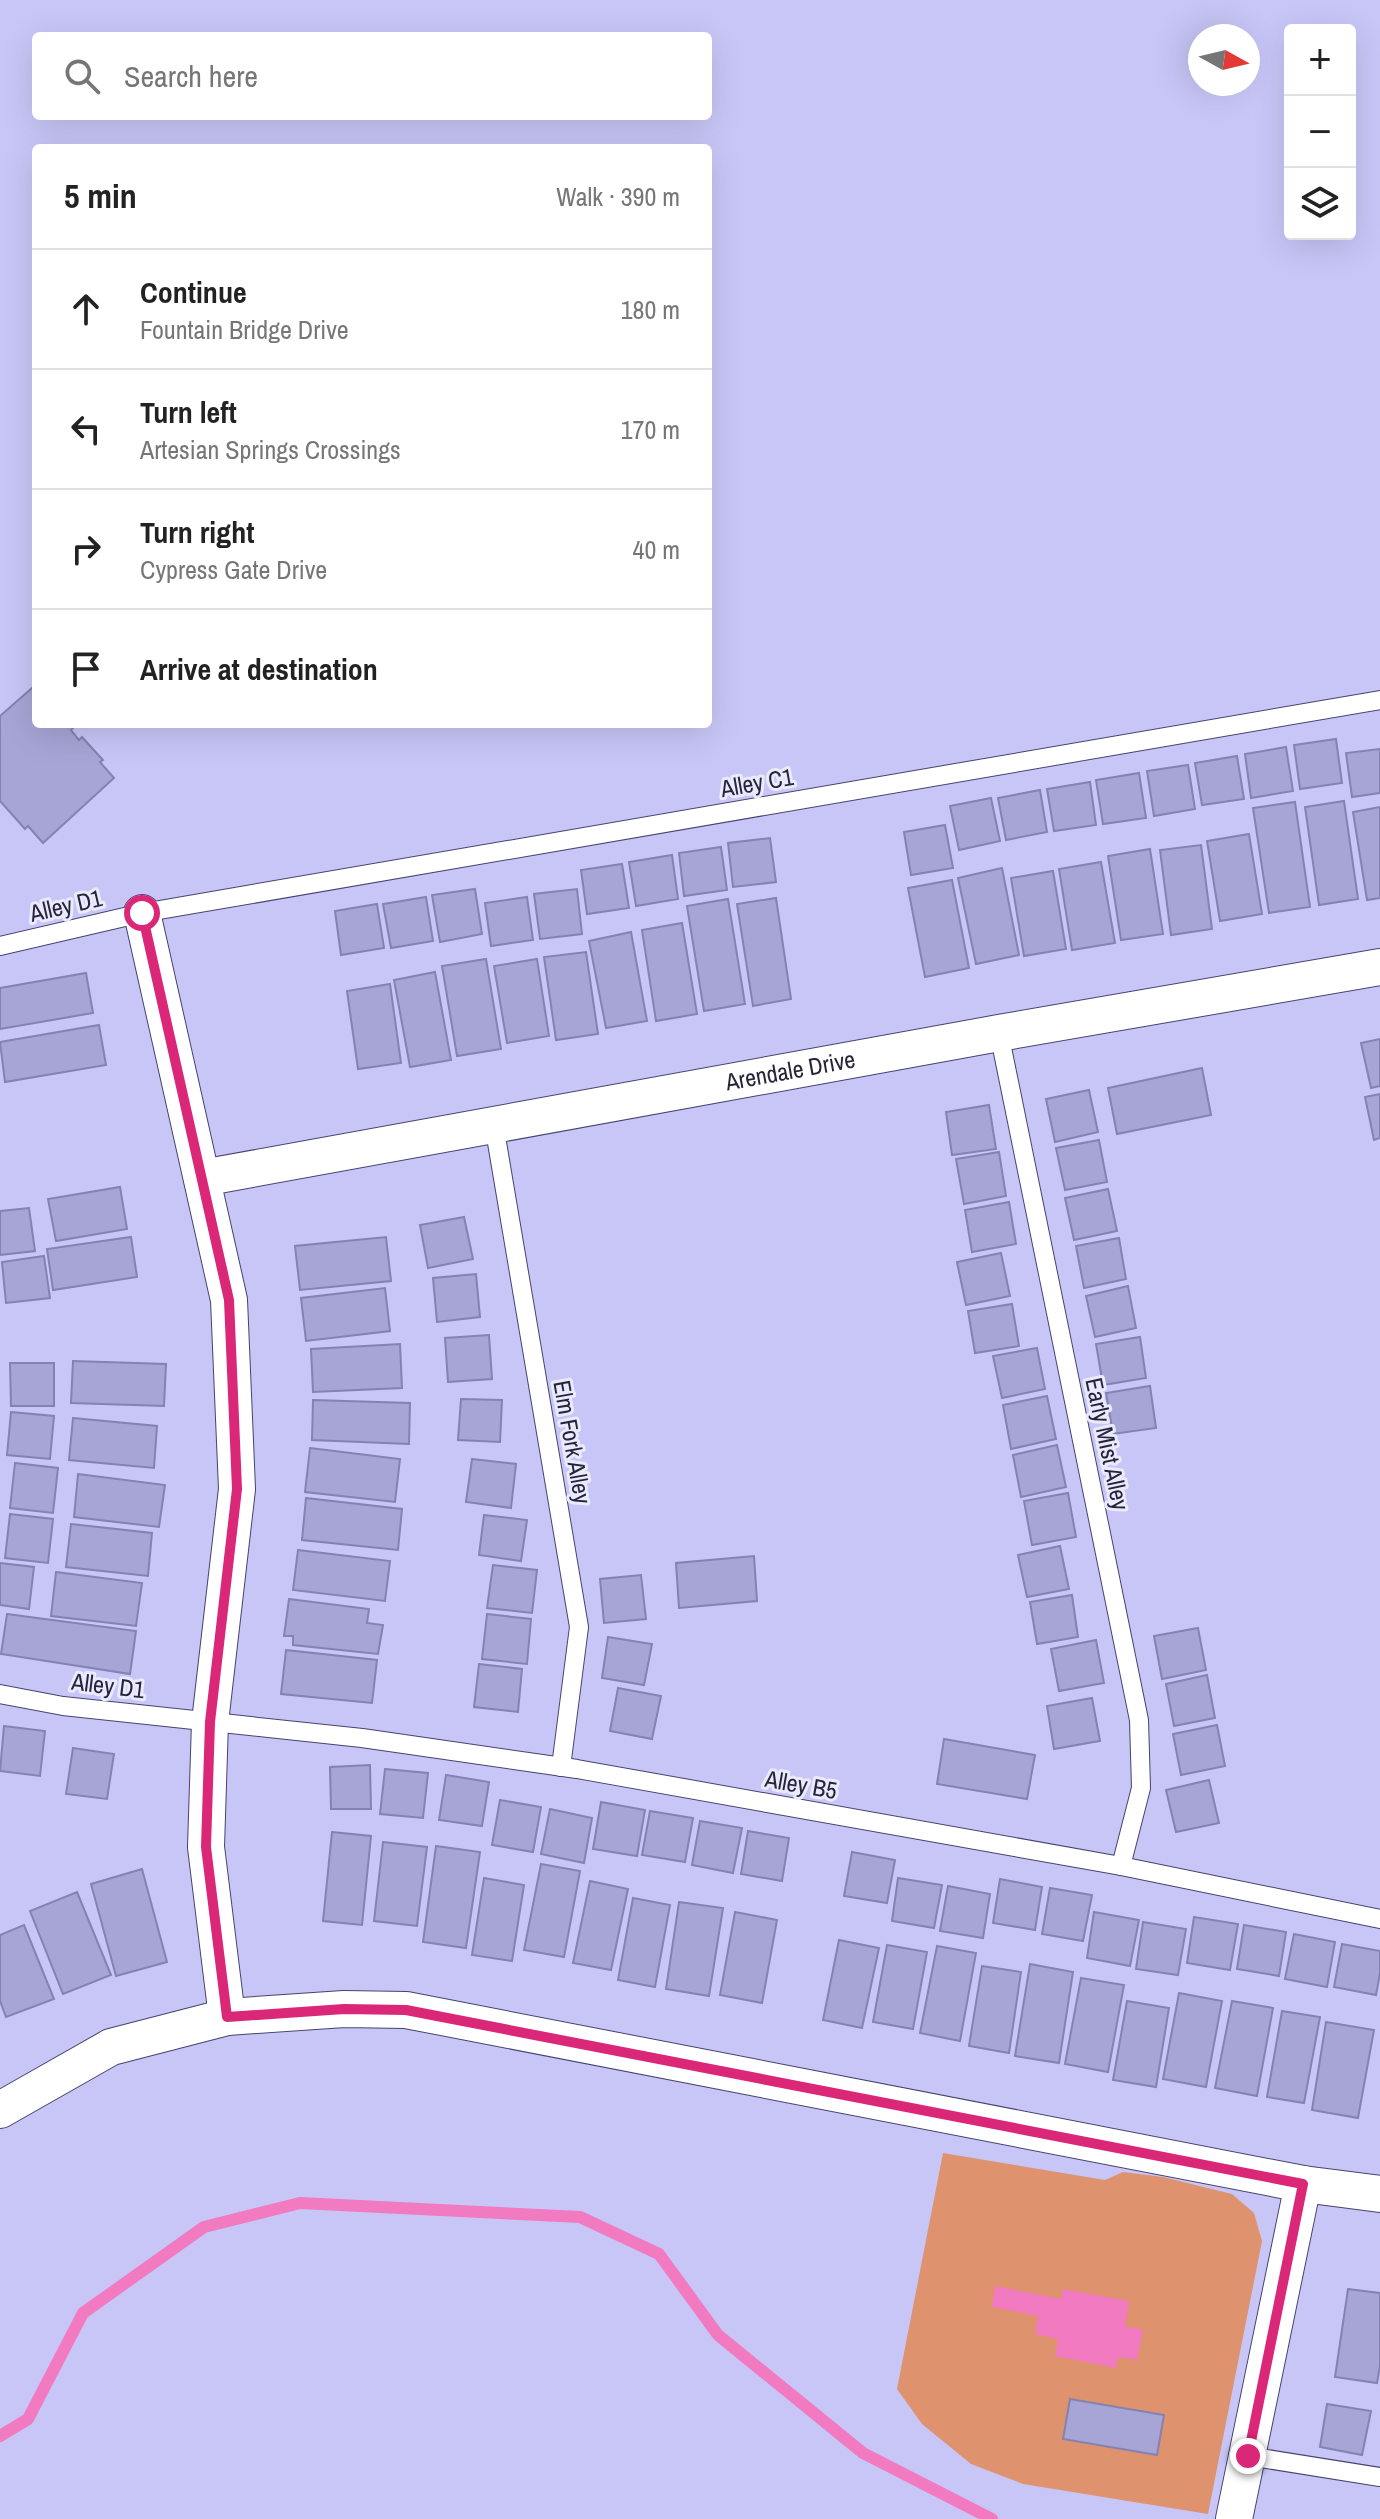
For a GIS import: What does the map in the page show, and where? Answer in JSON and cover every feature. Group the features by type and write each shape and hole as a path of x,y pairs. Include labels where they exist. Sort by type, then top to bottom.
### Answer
{"street":[{"path":"142,913 229,1300 237,1489 210,1722 206,1847 227,2017"},
{"name":"Arendale Drive","path":"202,1178 1380,967"},
{"path":"0,2110 111,2047 227,2017 344,2009 406,2010 1303,2184 1380,2194"},
{"path":"1234,2518 1303,2184"}],"lane":[{"name":"Alley C1","path":"142,913 1380,700"},
{"name":"Alley D1","path":"0,946 142,913"},
{"name":"Early Mist Alley","path":"999,1033 1139,1720 1141,1788 1121,1866"},
{"name":"Elm Fork Alley","path":"494,1125 579,1627 561,1767"},
{"name":"Alley D1","path":"0,1694 63,1706 210,1722"},
{"name":"Alley B5","path":"210,1722 348,1736 561,1767 1121,1866 1380,1919"},
{"path":"1248,2456 1380,2477"}],"shaded area":[{"path":"943,2153 1105,2180 1123,2172 1163,2177 1232,2194 1254,2213 1262,2241 1208,2514 1023,2484 971,2464 922,2424 897,2389"},
{"path":"995,2286 1061,2299 1063,2289 1129,2301 1125,2326 1143,2330 1137,2360 1118,2357 1116,2368 1055,2356 1058,2339 1035,2334 1038,2316 992,2307"}],"building":[{"path":"32,688 32,728 73,728 71,730 79,740 82,737 103,760 100,762 114,778 43,843 28,826 25,829 0,801 0,716"},
{"path":"1336,739 1342,783 1300,789 1294,745"},
{"path":"1286,747 1293,791 1251,798 1245,754"},
{"path":"1380,749 1380,793 1352,797 1346,753"},
{"path":"1237,756 1244,799 1202,805 1195,763"},
{"path":"1188,765 1195,809 1154,816 1147,771"},
{"path":"1139,773 1146,818 1103,824 1096,780"},
{"path":"1090,782 1096,825 1054,831 1047,789"},
{"path":"1040,790 1047,832 1006,840 998,798"},
{"path":"991,798 1000,841 959,850 950,806"},
{"path":"1344,801 1358,899 1319,905 1305,807"},
{"path":"1295,802 1310,907 1269,913 1253,808"},
{"path":"1380,807 1380,898 1367,900 1353,812"},
{"path":"945,825 953,868 911,875 904,832"},
{"path":"1249,834 1262,914 1220,921 1207,841"},
{"path":"770,838 776,882 733,887 728,843"},
{"path":"1201,845 1212,929 1171,935 1160,850"},
{"path":"721,847 727,890 684,896 679,853"},
{"path":"1150,849 1163,934 1121,940 1108,856"},
{"path":"672,855 678,899 636,906 629,862"},
{"path":"1101,862 1115,943 1072,950 1059,869"},
{"path":"622,864 629,908 587,914 581,870"},
{"path":"1002,868 1019,955 976,964 958,878"},
{"path":"1053,871 1066,949 1024,956 1011,878"},
{"path":"952,880 969,968 925,977 908,888"},
{"path":"475,889 482,934 440,942 432,895"},
{"path":"577,889 582,934 540,939 534,894"},
{"path":"426,897 433,941 391,948 383,904"},
{"path":"527,897 533,940 491,946 485,903"},
{"path":"776,898 791,999 753,1006 737,904"},
{"path":"728,899 745,1004 704,1011 687,906"},
{"path":"377,904 384,948 341,955 335,911"},
{"path":"682,923 697,1014 656,1021 642,930"},
{"path":"631,932 647,1021 606,1028 589,941"},
{"path":"586,952 598,1034 556,1040 544,957"},
{"path":"486,959 501,1049 457,1056 442,966"},
{"path":"537,959 549,1036 507,1043 494,966"},
{"path":"435,972 451,1060 410,1067 394,980"},
{"path":"86,973 93,1013 0,1029 0,988"},
{"path":"390,984 401,1063 358,1069 347,991"},
{"path":"99,1025 106,1065 5,1082 0,1042"},
{"path":"1380,1039 1380,1086 1371,1088 1361,1043"},
{"path":"1202,1068 1211,1115 1117,1134 1108,1088"},
{"path":"1089,1090 1098,1132 1055,1142 1046,1099"},
{"path":"1380,1094 1380,1138 1374,1140 1365,1097"},
{"path":"989,1105 996,1149 952,1155 946,1112"},
{"path":"1099,1140 1107,1182 1065,1190 1056,1148"},
{"path":"999,1152 1006,1196 964,1204 956,1159"},
{"path":"120,1187 127,1229 56,1241 48,1199"},
{"path":"1108,1189 1117,1231 1074,1240 1065,1198"},
{"path":"1009,1202 1016,1244 972,1252 965,1210"},
{"path":"29,1208 35,1251 0,1255 0,1211"},
{"path":"464,1217 473,1259 428,1268 420,1225"},
{"path":"131,1237 137,1277 53,1290 47,1249"},
{"path":"386,1237 391,1281 300,1290 295,1246"},
{"path":"1119,1238 1126,1279 1084,1288 1076,1246"},
{"path":"1001,1253 1010,1296 966,1305 957,1262"},
{"path":"44,1256 50,1298 6,1303 2,1262"},
{"path":"476,1274 480,1317 437,1322 433,1278"},
{"path":"1128,1286 1136,1328 1095,1337 1086,1296"},
{"path":"385,1288 390,1331 306,1341 301,1298"},
{"path":"1012,1304 1019,1346 975,1353 968,1311"},
{"path":"489,1335 492,1379 448,1382 445,1338"},
{"path":"1140,1337 1146,1378 1103,1385 1096,1344"},
{"path":"400,1344 402,1388 313,1392 311,1349"},
{"path":"1037,1348 1045,1389 1002,1398 993,1356"},
{"path":"73,1361 166,1364 164,1406 71,1403"},
{"path":"10,1363 54,1363 54,1406 11,1406"},
{"path":"1150,1386 1156,1428 1113,1434 1106,1393"},
{"path":"1047,1396 1056,1439 1011,1449 1003,1405"},
{"path":"461,1399 502,1400 500,1442 458,1440"},
{"path":"313,1400 410,1403 409,1444 312,1440"},
{"path":"11,1412 54,1416 50,1459 7,1455"},
{"path":"73,1418 157,1426 154,1468 69,1460"},
{"path":"1057,1445 1066,1487 1021,1497 1013,1455"},
{"path":"310,1448 400,1459 395,1502 305,1492"},
{"path":"472,1459 516,1464 511,1508 466,1502"},
{"path":"15,1463 58,1468 53,1513 10,1508"},
{"path":"78,1474 165,1485 159,1527 74,1517"},
{"path":"1068,1493 1076,1537 1032,1545 1024,1501"},
{"path":"306,1498 402,1509 398,1550 302,1540"},
{"path":"10,1514 53,1519 48,1563 5,1558"},
{"path":"484,1515 527,1520 521,1561 479,1555"},
{"path":"71,1524 152,1533 148,1576 66,1567"},
{"path":"1060,1546 1069,1589 1027,1597 1018,1555"},
{"path":"298,1550 390,1561 385,1601 293,1590"},
{"path":"754,1556 757,1601 679,1608 676,1563"},
{"path":"0,1563 34,1567 29,1609 0,1605"},
{"path":"493,1565 537,1570 532,1613 487,1608"},
{"path":"56,1572 142,1583 136,1626 51,1616"},
{"path":"641,1575 646,1619 604,1623 600,1579"},
{"path":"1072,1595 1078,1637 1037,1644 1030,1602"},
{"path":"289,1599 369,1609 367,1623 383,1625 378,1654 293,1645 293,1636 284,1636"},
{"path":"7,1614 136,1631 130,1674 1,1654"},
{"path":"487,1614 531,1619 527,1664 482,1659"},
{"path":"1198,1628 1206,1670 1162,1679 1154,1636"},
{"path":"608,1637 652,1644 644,1685 602,1678"},
{"path":"1096,1640 1104,1683 1059,1691 1051,1649"},
{"path":"286,1650 377,1660 372,1703 281,1694"},
{"path":"479,1664 522,1669 518,1712 474,1707"},
{"path":"1207,1675 1215,1718 1174,1726 1166,1684"},
{"path":"618,1688 661,1696 652,1739 610,1731"},
{"path":"1092,1698 1100,1741 1054,1749 1047,1706"},
{"path":"1217,1725 1225,1766 1181,1775 1173,1734"},
{"path":"4,1726 45,1731 40,1776 0,1771"},
{"path":"944,1739 1035,1755 1027,1799 937,1784"},
{"path":"73,1748 114,1754 107,1799 66,1794"},
{"path":"370,1765 371,1809 331,1809 330,1767"},
{"path":"385,1769 428,1773 423,1818 380,1814"},
{"path":"446,1775 489,1782 482,1826 439,1820"},
{"path":"1209,1780 1219,1823 1176,1832 1166,1790"},
{"path":"500,1800 541,1807 533,1852 492,1845"},
{"path":"601,1802 645,1810 637,1856 593,1849"},
{"path":"550,1809 592,1818 584,1863 541,1854"},
{"path":"650,1811 693,1818 685,1862 642,1855"},
{"path":"700,1821 742,1828 733,1873 692,1865"},
{"path":"748,1831 789,1838 782,1881 741,1874"},
{"path":"332,1832 371,1836 362,1925 323,1921"},
{"path":"383,1842 427,1847 417,1926 374,1921"},
{"path":"436,1846 480,1852 466,1948 423,1942"},
{"path":"852,1852 895,1860 887,1903 844,1896"},
{"path":"541,1864 580,1871 564,1957 524,1950"},
{"path":"142,1869 167,1962 116,1976 91,1884"},
{"path":"484,1878 524,1885 512,1961 472,1955"},
{"path":"898,1878 942,1885 934,1928 892,1921"},
{"path":"1000,1879 1042,1887 1035,1930 993,1923"},
{"path":"590,1881 628,1889 611,1970 573,1963"},
{"path":"948,1886 990,1894 983,1938 940,1931"},
{"path":"1050,1888 1092,1895 1083,1941 1042,1934"},
{"path":"77,1892 111,1975 63,1994 30,1911"},
{"path":"633,1898 670,1905 655,1987 618,1980"},
{"path":"679,1902 723,1908 709,1996 666,1989"},
{"path":"735,1912 777,1920 762,2003 720,1995"},
{"path":"1094,1912 1139,1920 1130,1966 1087,1958"},
{"path":"1194,1917 1238,1924 1230,1970 1187,1963"},
{"path":"1143,1922 1186,1929 1178,1975 1136,1969"},
{"path":"24,1925 54,1999 6,2017 0,2001 0,1935"},
{"path":"1244,1925 1286,1932 1279,1976 1237,1969"},
{"path":"1294,1934 1335,1942 1327,1987 1285,1979"},
{"path":"839,1940 879,1948 862,2028 823,2020"},
{"path":"1342,1944 1380,1951 1376,1995 1334,1987"},
{"path":"887,1945 927,1952 913,2029 873,2022"},
{"path":"937,1946 976,1953 960,2041 920,2033"},
{"path":"1030,1964 1073,1972 1059,2063 1015,2056"},
{"path":"982,1966 1021,1972 1009,2053 969,2046"},
{"path":"1081,1978 1124,1985 1108,2072 1065,2064"},
{"path":"1179,1993 1222,2001 1206,2087 1163,2079"},
{"path":"1127,2001 1169,2008 1156,2087 1113,2080"},
{"path":"1232,2001 1273,2008 1257,2096 1215,2088"},
{"path":"1282,2011 1320,2017 1304,2103 1267,2097"},
{"path":"1326,2022 1374,2030 1358,2118 1312,2110"},
{"path":"1348,2289 1380,2293 1380,2366 1377,2383 1335,2377"},
{"path":"1070,2399 1164,2415 1157,2455 1063,2439"},
{"path":"1327,2404 1371,2411 1362,2455 1320,2447"}],"waterway":[{"path":"0,2436 28,2419 83,2313 204,2227 300,2203 580,2217 659,2254 718,2335 863,2453 992,2519"}],"route":[{"path":"142,913 229,1300 237,1489 210,1722 206,1847 227,2017 344,2009 406,2010 1303,2184 1248,2456"}]}
